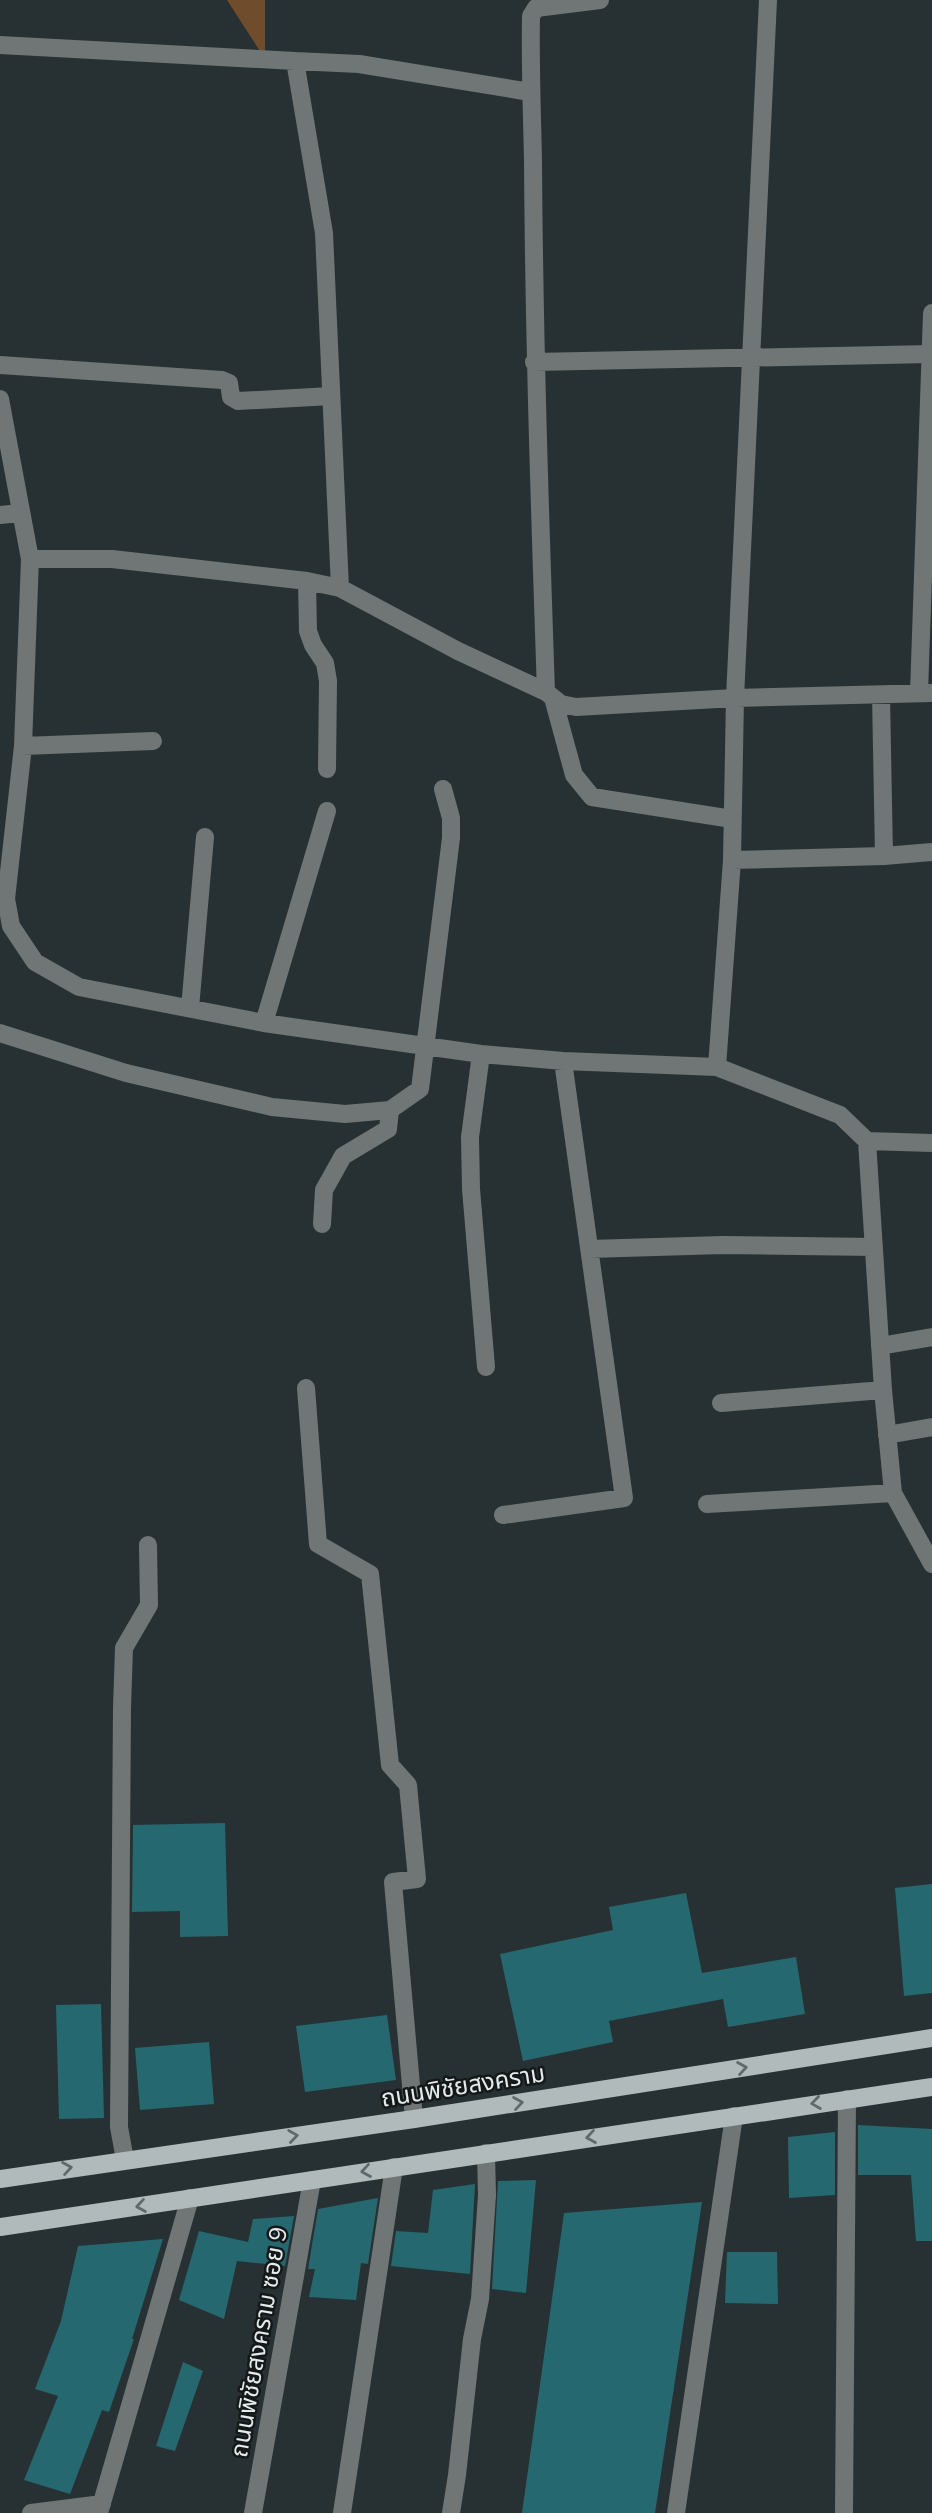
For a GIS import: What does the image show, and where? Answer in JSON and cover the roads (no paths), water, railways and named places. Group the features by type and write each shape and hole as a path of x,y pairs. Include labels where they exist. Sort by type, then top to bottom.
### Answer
{"main road":[{"name":"ถนนพิชัยสงคราม","path":"0,2179 414,2119 932,2038"},
{"path":"0,2227 932,2087"}],"street":[{"path":"600,0 536,8 531,16 534,362 550,695 575,775 592,797 732,819"},
{"path":"717,1067 732,860 735,698 768,0"},
{"path":"0,45 359,64 530,92"},
{"path":"295,61 324,233 340,588"},
{"path":"30,559 111,559 340,588 458,651 550,695 561,704 576,706 926,693 932,313"},
{"path":"534,362 931,354"},
{"path":"0,365 222,380 229,383 231,397 237,401 331,396"},
{"path":"0,399 30,559 23,746 6,899 11,926 35,962 79,988 264,1023 481,1054 563,1061 717,1067 840,1115 867,1141 932,1143"},
{"path":"0,515 20,513"},
{"path":"307,582 307,631 325,663 328,681 327,769"},
{"path":"881,695 884,856"},
{"path":"23,746 153,741"},
{"path":"0,1033 126,1073 272,1107 345,1114 390,1110 420,1089 451,838 451,818 443,789"},
{"path":"264,1023 327,811"},
{"path":"190,1008 205,838"},
{"path":"732,860 932,852"},
{"path":"481,1054 470,1137 471,1189 486,1367"},
{"path":"503,1515 624,1498 563,1061"},
{"path":"322,1224 324,1190 343,1156 388,1129 390,1110"},
{"path":"867,1141 883,1390 893,1493 924,1532 932,1564"},
{"path":"589,1250 723,1245 874,1247"},
{"path":"880,1346 932,1337"},
{"path":"306,1388 318,1544 370,1574 390,1765 408,1785 417,1879 393,1882 414,2119"},
{"path":"721,1403 883,1390"},
{"path":"887,1435 932,1427"},
{"path":"707,1504 893,1493"},
{"path":"125,2160 119,2127 121,1709 124,1648 149,1605 148,1545"},
{"path":"844,2513 848,2099"},
{"path":"676,2513 734,2116"},
{"path":"451,2513 472,2339 480,2300 487,2195 486,2153"},
{"path":"342,2513 394,2167"},
{"name":"ถนนพิชัยสงคราม ซอย 9","path":"253,2513 312,2179"},
{"path":"31,2513 100,2509 190,2198"}]}
